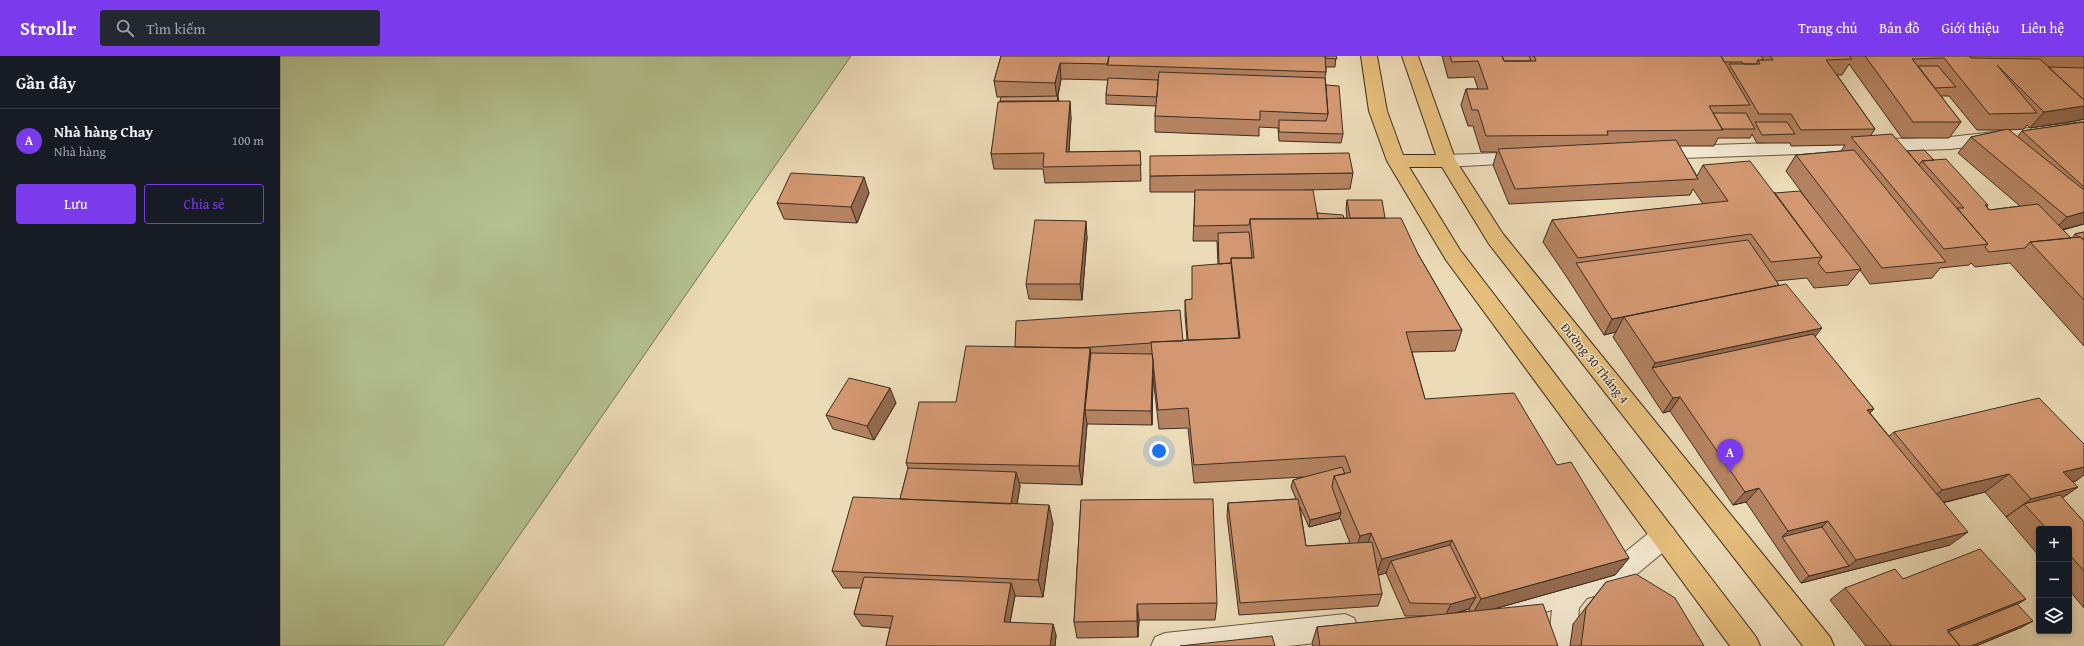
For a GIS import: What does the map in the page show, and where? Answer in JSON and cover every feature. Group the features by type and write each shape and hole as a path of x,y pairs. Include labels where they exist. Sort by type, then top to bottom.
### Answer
{"main road":[{"path":"1369,56 1378,111 1396,161 1453,255 1746,646"},
{"name":"Đường 30 Tháng 4","path":"1410,56 1446,161 1496,239 1820,646"},
{"path":"1396,161 1446,161"}],"street":[{"path":"1634,153 1950,143 2084,128"},
{"path":"1446,161 1540,157"},
{"path":"1562,646 1566,604 1579,588 1610,580 1664,536"},
{"path":"1480,615 1510,611 1541,602 1550,597 1566,604"},
{"path":"1165,646 1319,629 1373,626"}],"green space":[{"path":"280,56 851,56 443,646 280,646"}],"building":[{"path":"1001,56 1109,56 1108,64 1060,63 1055,83 994,81"},
{"path":"1109,56 1325,56 1326,72 1107,65"},
{"path":"1325,56 1336,56 1337,59 1325,58"},
{"path":"1450,56 1502,56 1504,61 1536,61 1534,56 1721,56 1750,105 1709,106 1723,130 1607,131 1608,135 1486,136 1478,110 1472,110 1466,89 1488,89 1478,61 1452,62"},
{"path":"1502,56 1529,56 1531,61 1504,61"},
{"path":"1721,56 1761,56 1764,60 1758,60 1756,64 1744,64 1742,62 1724,62"},
{"path":"1770,56 1849,56 1852,59 1826,60 1875,129 1801,130 1791,114 1759,114 1729,64 1760,64 1758,60 1773,60"},
{"path":"1865,56 1969,56 1971,58 2040,59 2084,100 2084,106 2044,112 1997,65 2037,113 1989,114 1944,58 1912,59 1961,122 1913,122"},
{"path":"1918,66 1938,66 1956,87 1935,88"},
{"path":"2048,67 2084,68 2084,100"},
{"path":"1159,72 1325,78 1328,114 1260,111 1260,120 1155,116"},
{"path":"1108,78 1158,80 1157,97 1106,95"},
{"path":"1326,85 1339,86 1343,134 1279,132 1279,120 1326,121 1328,114"},
{"path":"1058,96 1057,101 1000,101 1001,97"},
{"path":"1070,101 1066,152 1140,151 1141,165 1043,167 1044,153 991,154 998,102"},
{"path":"1713,113 1746,113 1755,129 1722,129"},
{"path":"1755,122 1787,122 1795,134 1762,135"},
{"path":"2084,122 2084,187 2022,131"},
{"path":"2008,129 2084,190 2084,212 2067,217 1971,137"},
{"path":"1892,134 1988,244 1944,249 1851,137"},
{"path":"1676,140 1698,179 1515,189 1498,149"},
{"path":"1854,150 1946,262 1882,268 1796,155"},
{"path":"1924,150 1934,160 1922,161 1919,165 1907,151"},
{"path":"1349,153 1353,173 1150,176 1150,156"},
{"path":"1946,159 1988,205 1985,205 1989,210 2038,204 2071,238 2030,242 2025,248 1989,252 1985,247 1988,244 1957,208 1964,208 1922,161"},
{"path":"1750,161 1822,257 1771,262 1751,234 1578,258 1552,220 1728,201 1703,165"},
{"path":"791,173 864,177 851,207 777,203"},
{"path":"1195,190 1313,190 1318,219 1250,219 1249,225 1194,226"},
{"path":"1800,191 1861,269 1826,273 1818,263 1822,257 1775,193"},
{"path":"1347,200 1382,200 1385,218 1350,218"},
{"path":"1317,213 1343,215 1344,218 1318,219"},
{"path":"1401,218 1418,254 1462,330 1406,332 1425,399 1514,393 1557,465 1571,462 1629,558 1481,599 1452,540 1382,559 1371,533 1360,536 1334,476 1351,472 1345,456 1194,465 1188,408 1158,410 1151,342 1240,338 1231,258 1254,258 1250,219"},
{"path":"1035,220 1086,221 1080,284 1026,284"},
{"path":"1249,232 1252,258 1231,258 1231,263 1219,264 1218,233"},
{"path":"2084,232 2084,240 2075,234"},
{"path":"2080,237 2084,240 2084,300 2030,242"},
{"path":"1748,240 1779,285 1612,319 1576,263"},
{"path":"1231,263 1239,338 1188,340 1185,300 1192,299 1192,266"},
{"path":"1786,284 1822,328 1655,363 1624,317"},
{"path":"1180,310 1183,341 1078,348 1015,347 1016,321"},
{"path":"1813,334 1874,409 1867,410 1968,532 1856,560 1828,521 1788,531 1759,488 1745,492 1680,397 1673,398 1652,368"},
{"path":"966,346 1090,348 1079,466 906,463 919,402 956,402"},
{"path":"1091,353 1152,354 1151,411 1085,410"},
{"path":"849,378 890,388 867,426 826,415"},
{"path":"2039,398 2084,444 2084,467 2063,472 2078,487 2031,499 2009,474 1942,490 1894,432"},
{"path":"1342,467 1345,474 1334,476 1332,487 1341,512 1310,520 1293,480"},
{"path":"908,468 1016,472 1011,504 900,499"},
{"path":"2060,495 2084,522 2084,571 2072,557 2072,526 2044,526 2024,504"},
{"path":"853,497 1049,505 1038,580 832,571"},
{"path":"1213,499 1217,603 1137,604 1137,621 1074,622 1081,500"},
{"path":"1298,499 1306,546 1372,542 1382,594 1240,603 1228,503"},
{"path":"1822,527 1849,566 1809,576 1782,537"},
{"path":"1450,545 1476,597 1451,604 1410,603 1391,561"},
{"path":"1980,549 2026,599 1947,630 1960,646 1892,646 1845,588 1895,569 1903,579"},
{"path":"1636,574 1675,598 1704,646 1581,646 1586,608 1606,582"},
{"path":"864,577 1011,583 1004,622 1053,624 1050,646 886,646 893,616 854,614"},
{"path":"1543,604 1558,646 1320,646 1317,627"},
{"path":"2017,604 2033,621 1971,646 1960,646 1948,632"},
{"path":"1272,636 1275,646 1180,646"}],"place":[{"name":"Nhà hàng Chay","path":"1730,472"}]}
